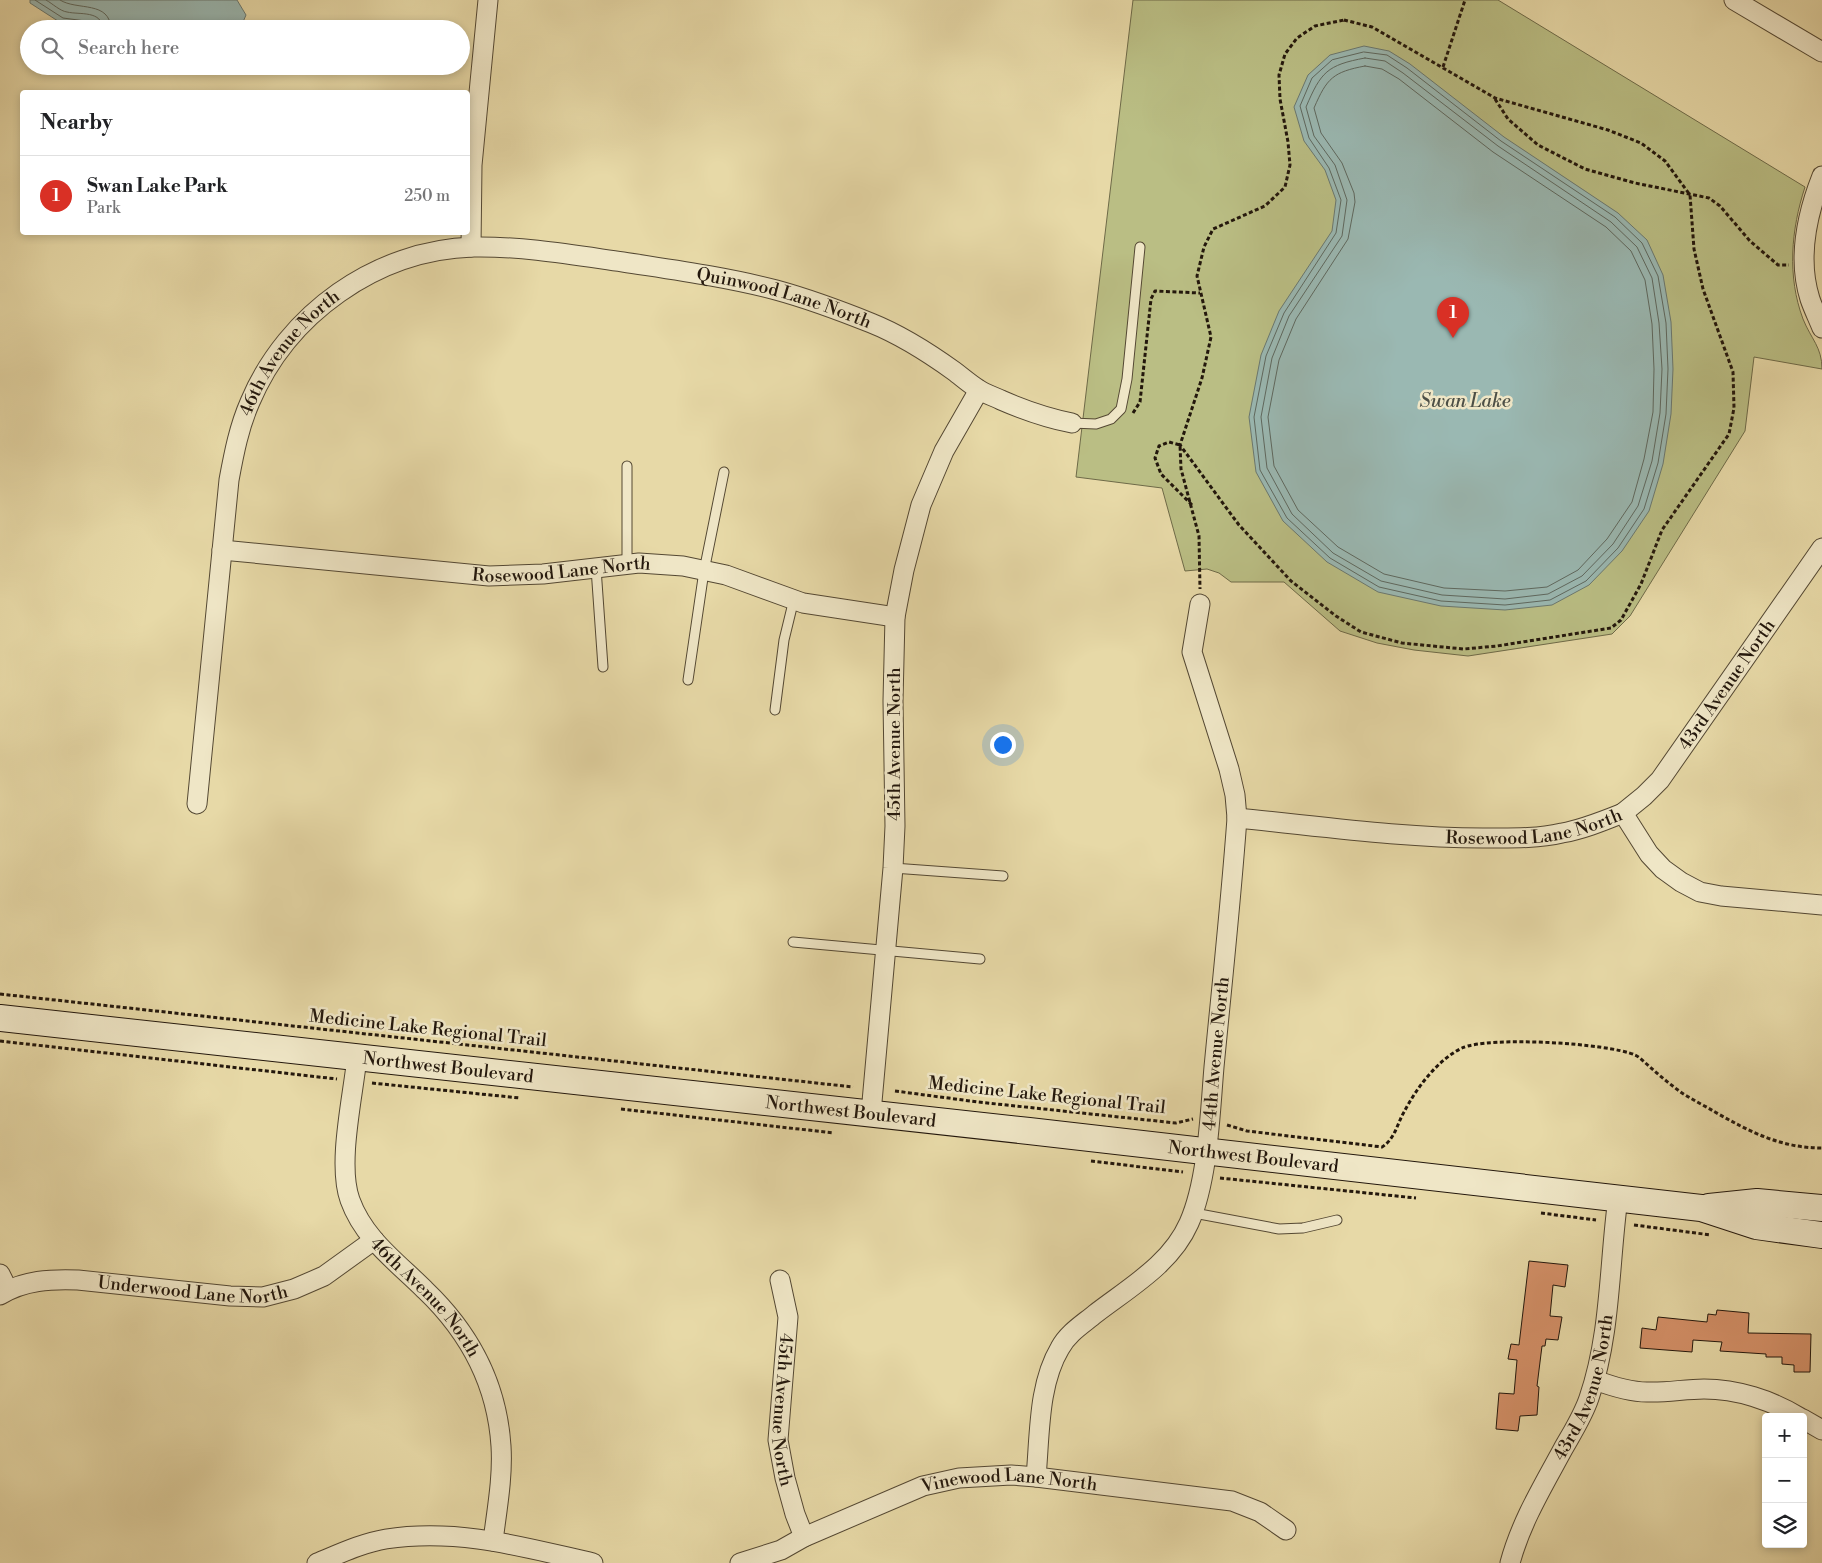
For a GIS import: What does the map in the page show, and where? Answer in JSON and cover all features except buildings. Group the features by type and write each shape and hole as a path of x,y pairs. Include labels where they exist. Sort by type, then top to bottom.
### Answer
{"main road":[{"name":"Northwest Boulevard","path":"0,1018 871,1113 1618,1198 1701,1208 1756,1226 1822,1235"},
{"name":"Northwest Boulevard","path":"1701,1208 1757,1202 1822,1208"}],"street":[{"path":"471,247 472,165 488,0"},
{"path":"1734,0 1822,52"},
{"path":"1822,176 1815,195 1806,232 1804,265 1810,297 1822,328"},
{"name":"Quinwood Lane North","path":"471,247 518,249 676,270 776,290 875,324 921,349 979,390 1024,410 1072,423"},
{"name":"46th Avenue North","path":"197,804 229,480 237,439 250,402 268,365 293,332 323,304 356,281 392,264 431,252 471,247"},
{"name":"45th Avenue North","path":"871,1113 893,868 895,826 893,701 895,617 904,570 921,505 944,451 979,390"},
{"name":"Rosewood Lane North","path":"222,550 489,576 543,574 640,563 683,566 726,576 794,600 838,609 895,617"},
{"name":"43rd Avenue North","path":"1623,813 1660,780 1821,551"},
{"name":"44th Avenue North","path":"1036,1476 1044,1397 1050,1371 1061,1347 1075,1329 1162,1262 1177,1246 1198,1203 1206,1151 1237,818 1235,795 1229,769 1192,652 1200,604"},
{"name":"Rosewood Lane North","path":"1237,818 1408,835 1462,838 1525,838 1562,834 1595,825 1623,813 1649,854 1681,882 1700,892 1721,896 1822,905"},
{"name":"46th Avenue North","path":"357,1057 344,1168 350,1199 360,1222 374,1240 450,1315 470,1344 487,1377 496,1411 501,1447 500,1482 493,1540"},
{"name":"43rd Avenue North","path":"1510,1563 1515,1542 1588,1401 1595,1380 1605,1325 1618,1198"},
{"name":"Underwood Lane North","path":"3,1286 54,1279 230,1296 263,1296 294,1289 324,1276 374,1240"},
{"name":"45th Avenue North","path":"780,1280 788,1317 778,1440 785,1478 795,1514 804,1537"},
{"path":"1595,1380 1616,1388 1645,1392 1705,1389 1735,1392 1763,1399 1791,1413"},
{"path":"1807,1421 1822,1430"},
{"name":"Vinewood Lane North","path":"740,1563 781,1550 804,1537 923,1486 959,1478 1011,1475 1036,1476 1232,1501 1260,1512 1286,1530"},
{"path":"317,1563 384,1539 459,1536 493,1540 593,1563"}],"lane":[{"path":"1072,423 1096,424 1110,419 1121,409 1140,247"},
{"path":"627,466 627,564"},
{"path":"688,680 704,571 724,472"},
{"path":"596,568 602,667"},
{"path":"775,710 784,640 794,600"},
{"path":"893,868 1002,876"},
{"path":"793,942 980,959"},
{"path":"1194,1213 1279,1229 1303,1228 1336,1220"}],"path":[{"path":"1443,67 1465,0"},
{"path":"1192,505 1161,474 1155,458 1159,446 1169,442 1180,444 1239,525 1291,581 1336,616 1361,632 1402,643 1464,649 1497,646 1611,628 1621,620 1641,584 1662,530 1729,434 1734,408 1733,372 1703,289 1694,249 1690,195 1665,161 1641,143 1608,130 1495,98 1372,27 1344,20 1315,26 1297,38 1285,54 1279,75 1280,100 1288,142 1290,166 1285,188 1265,206 1213,229 1204,247 1197,276 1211,337 1202,378 1180,444 1181,469 1192,505 1199,536 1200,604"},
{"path":"1495,98 1508,119 1538,145 1585,169 1635,183 1709,198 1720,206 1750,241 1778,264 1804,265"},
{"name":"Medicine Lake Regional Trail","path":"0,994 853,1087"},
{"path":"0,1041 337,1079"},
{"path":"1227,1125 1241,1131 1382,1147 1388,1143 1404,1110 1421,1086 1436,1068 1453,1053 1464,1047 1512,1041 1586,1045 1636,1055 1683,1094 1748,1131 1788,1145 1822,1148"},
{"path":"372,1083 522,1098"},
{"name":"Medicine Lake Regional Trail","path":"895,1091 978,1102 1176,1123 1196,1118"},
{"path":"620,1109 836,1133"},
{"path":"1090,1161 1183,1172"},
{"path":"1220,1178 1416,1198"},
{"path":"1532,1212 1596,1220"},
{"path":"1634,1225 1714,1235"}],"green space":[{"path":"1133,0 1498,0 1805,187 1794,236 1793,270 1798,303 1806,326 1818,349 1822,361 1822,369 1754,357 1745,431 1630,616 1612,634 1468,656 1414,650 1377,643 1340,631 1284,582 1231,582 1219,573 1207,569 1185,571 1162,488 1076,477"}],"water":[{"path":"30,0 237,0 246,15 244,20 56,20 30,3"},
{"name":"Swan Lake","path":"1364,46 1389,51 1410,64 1504,137 1618,213 1647,240 1663,275 1671,322 1673,369 1671,414 1663,464 1649,511 1622,551 1589,585 1552,605 1505,610 1441,606 1378,592 1327,562 1283,521 1256,472 1249,417 1261,355 1279,311 1332,231 1336,200 1325,170 1304,141 1294,107 1308,75 1330,55"}],"place":[{"name":"Swan Lake Park","path":"1453,338"}]}
